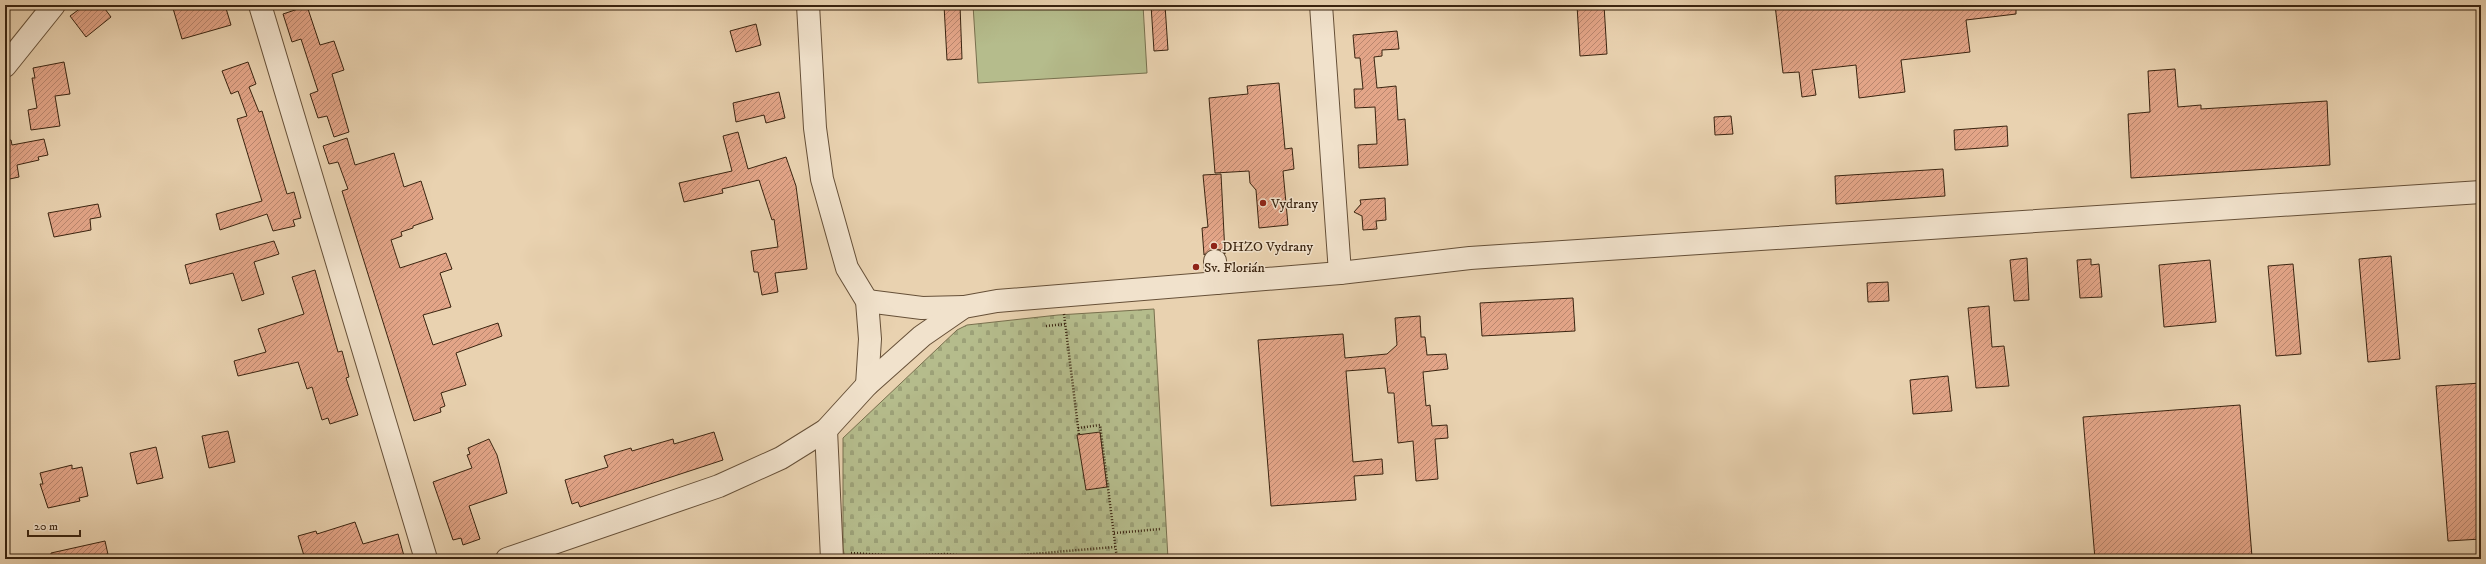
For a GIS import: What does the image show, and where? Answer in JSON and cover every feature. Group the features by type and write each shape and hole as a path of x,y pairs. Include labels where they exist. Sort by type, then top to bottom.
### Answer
{"street":[{"path":"5,66 54,5"},
{"path":"260,5 426,559"},
{"path":"795,5 808,15 816,128 822,179 847,268 867,300 870,339 867,385"},
{"path":"1321,5 1340,273"},
{"path":"867,300 922,308 964,307 997,301 1340,273 1470,258 2481,192"},
{"path":"1216,261 1217,283"},
{"path":"507,559 719,486 781,458 826,430 867,385 922,336 964,307"},
{"path":"826,430 832,557"}],"path":[{"path":"1062,296 1079,435"},
{"path":"1046,326 1066,324"},
{"path":"1078,428 1100,425 1116,559"},
{"path":"1114,533 1162,529"},
{"path":"832,557 844,552 901,556 946,554 985,558 1115,547"}],"green space":[{"path":"973,5 1143,5 1147,73 978,83"},
{"path":"1154,309 1168,559 845,559 843,548 843,438 957,330 967,325 1058,315"}],"building":[{"path":"85,5 102,5 111,17 86,37 70,16"},
{"path":"172,5 225,5 231,25 182,39"},
{"path":"944,5 960,5 962,59 947,60"},
{"path":"1151,5 1165,5 1168,50 1154,51"},
{"path":"1577,5 1604,5 1607,54 1580,56"},
{"path":"1775,5 2016,5 2016,14 1966,20 1970,52 1901,60 1905,92 1859,98 1856,65 1812,70 1816,95 1802,97 1799,72 1783,73"},
{"path":"307,6 320,45 334,41 344,70 332,74 349,132 334,137 327,116 318,118 310,94 318,91 301,39 292,42 283,14"},
{"path":"756,24 761,45 736,52 730,31"},
{"path":"1397,31 1399,49 1382,50 1382,56 1374,57 1377,88 1396,86 1398,120 1405,119 1408,165 1359,168 1358,145 1377,144 1375,107 1355,108 1354,89 1363,89 1360,58 1355,58 1353,35"},
{"path":"64,62 70,94 55,96 60,126 31,130 28,110 37,108 32,78 35,78 33,68"},
{"path":"248,62 256,84 249,87 259,112 262,111 287,194 294,192 301,218 293,220 295,226 273,231 267,214 220,230 216,214 262,201 237,119 247,116 238,91 231,94 222,71"},
{"path":"2175,69 2178,107 2201,105 2201,109 2327,101 2330,165 2131,178 2128,114 2150,112 2148,71"},
{"path":"1279,83 1285,149 1292,148 1294,169 1283,171 1288,225 1259,228 1256,190 1250,183 1249,171 1215,173 1209,98 1248,94 1247,86"},
{"path":"779,92 785,118 766,123 764,115 736,122 733,103"},
{"path":"1731,116 1733,134 1715,135 1714,117"},
{"path":"2007,126 2008,146 1955,150 1954,130"},
{"path":"738,132 748,169 786,157 796,186 807,269 775,273 778,292 762,295 758,272 754,272 751,251 778,247 774,219 772,220 759,180 722,189 723,193 684,202 679,183 732,171 723,136"},
{"path":"347,138 355,165 394,153 404,187 421,181 433,219 401,232 402,236 391,240 400,268 446,253 452,269 440,273 451,307 423,315 433,345 498,323 502,336 456,353 466,385 441,393 445,406 440,408 441,412 414,421 342,191 348,189 338,162 329,164 323,146"},
{"path":"44,139 48,155 38,157 39,160 17,165 19,177 5,180 5,140 11,140 12,145"},
{"path":"1943,169 1945,196 1836,204 1835,176"},
{"path":"1221,174 1225,254 1221,250 1214,249 1204,255 1202,228 1208,227 1203,175"},
{"path":"1385,198 1386,220 1376,221 1377,229 1363,230 1362,216 1354,212 1361,204 1360,200"},
{"path":"98,204 101,217 90,219 91,230 54,237 48,213"},
{"path":"274,241 279,254 254,262 264,294 242,301 233,273 190,284 185,265"},
{"path":"2391,256 2400,359 2368,362 2359,259"},
{"path":"2027,258 2029,300 2014,301 2010,260"},
{"path":"2091,259 2091,265 2099,264 2102,297 2080,298 2077,260"},
{"path":"2210,260 2216,322 2164,327 2159,265"},
{"path":"2293,264 2301,354 2276,356 2268,266"},
{"path":"315,270 338,352 342,351 349,377 346,378 358,415 330,424 328,418 322,420 312,387 307,389 298,362 238,376 234,361 266,352 258,329 304,314 292,277"},
{"path":"1888,282 1889,301 1868,302 1867,283"},
{"path":"1573,298 1575,331 1482,336 1480,303"},
{"path":"1989,306 1992,347 2004,346 2009,386 1976,388 1968,308"},
{"path":"1420,316 1421,337 1425,337 1427,355 1446,354 1448,369 1423,372 1426,406 1430,405 1432,426 1447,425 1448,438 1435,439 1438,479 1416,481 1413,441 1398,443 1394,393 1388,393 1385,368 1346,371 1353,462 1382,459 1383,474 1354,476 1356,500 1271,506 1258,340 1343,334 1345,358 1387,354 1397,345 1395,318"},
{"path":"1948,376 1952,411 1913,414 1910,380"},
{"path":"2481,383 2481,539 2448,541 2436,386"},
{"path":"2240,405 2252,557 2224,559 2095,559 2083,417"},
{"path":"228,431 235,462 209,468 202,436"},
{"path":"714,432 723,460 580,507 578,502 572,504 565,480 608,467 604,456 631,448 632,451 673,439 674,444"},
{"path":"1100,432 1107,487 1086,490 1077,435"},
{"path":"489,439 497,455 507,493 469,506 480,539 463,545 461,538 453,540 433,482 472,468 467,455 470,454 468,448"},
{"path":"156,447 163,478 137,484 130,453"},
{"path":"72,465 72,469 82,467 88,496 79,498 80,501 48,508 40,484 43,484 40,473"},
{"path":"355,522 363,544 398,534 404,556 396,559 305,559 298,536 316,531 317,534"},
{"path":"105,541 109,559 51,559 51,553"}],"place":[{"name":"Vydrany","path":"1263,203"},
{"name":"DHZO Vydrany","path":"1214,246"},
{"name":"Sv. Florián","path":"1196,267"}]}
